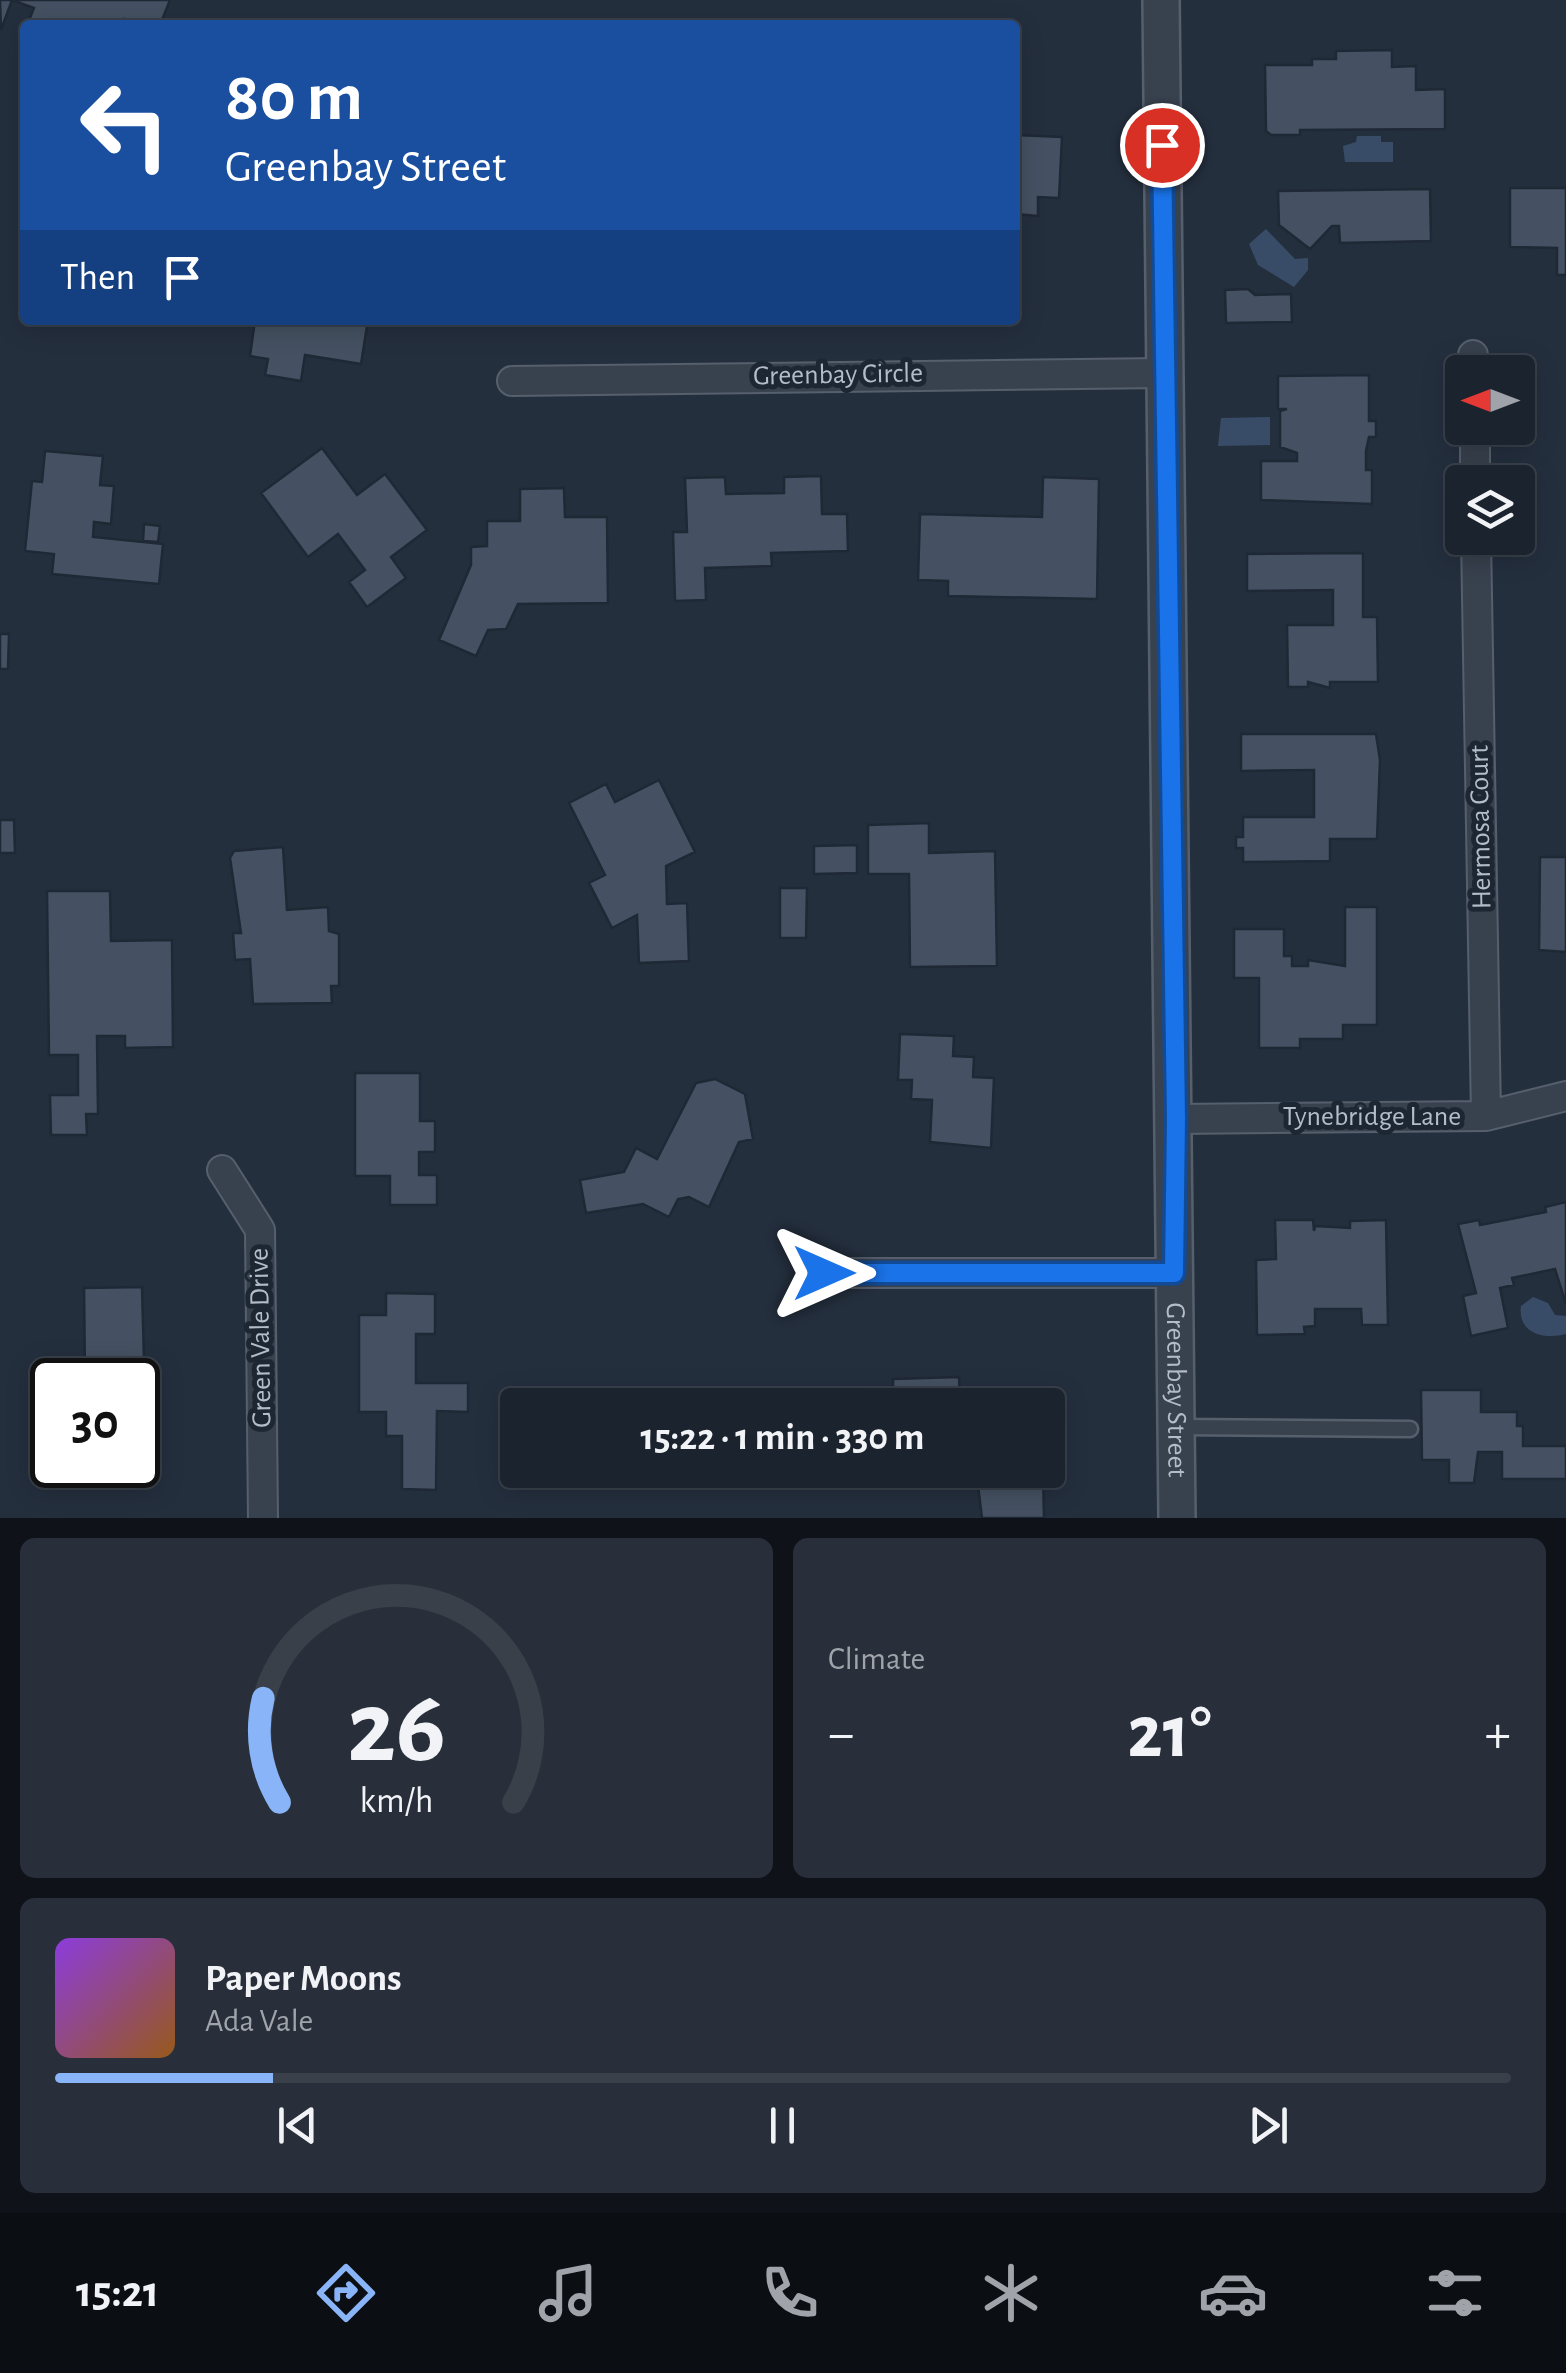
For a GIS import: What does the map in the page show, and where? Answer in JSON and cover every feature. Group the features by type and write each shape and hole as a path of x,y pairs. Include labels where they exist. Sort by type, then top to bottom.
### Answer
{"street":[{"name":"Greenbay Street","path":"1161,0 1176,1119 1176,1518"},
{"name":"Greenbay Circle","path":"512,382 1164,373"},
{"name":"Hermosa Court","path":"1476,555 1486,1116"},
{"name":"Tynebridge Lane","path":"1176,1119 1486,1116 1566,1096"},
{"name":"Green Vale Drive","path":"222,1170 260,1230 263,1518"},
{"path":"824,1273 1174,1273"}],"lane":[{"path":"1176,1427 1410,1429"}],"water":[{"path":"1357,136 1381,136 1381,142 1393,142 1393,162 1345,162 1343,146 1356,142"},
{"path":"1266,229 1295,259 1308,258 1308,270 1294,287 1258,265 1249,244"},
{"path":"1270,417 1270,445 1218,446 1221,418"},
{"path":"1533,1297 1548,1303 1555,1315 1566,1316 1566,1334 1541,1335 1523,1323 1521,1306"}],"building":[{"path":"0,0 12,0 1,30"},
{"path":"12,0 170,0 162,20 29,20 34,8"},
{"path":"1392,50 1392,67 1416,66 1416,90 1445,89 1445,129 1300,130 1300,135 1271,135 1266,131 1265,65 1312,65 1312,59 1336,59 1336,51"},
{"path":"1020,135 1062,137 1059,198 1038,197 1038,216 1020,214"},
{"path":"1510,188 1566,188 1566,275 1557,275 1557,248 1510,247"},
{"path":"1430,189 1431,241 1340,243 1339,226 1332,226 1310,249 1279,225 1278,191"},
{"path":"1248,289 1255,295 1291,294 1292,322 1226,323 1225,290"},
{"path":"254,325 367,325 361,364 305,355 301,381 265,375 268,359 250,356"},
{"path":"1369,375 1369,421 1376,421 1376,437 1369,437 1366,451 1366,470 1372,470 1372,504 1261,500 1261,461 1297,461 1297,453 1280,447 1280,411 1287,409 1278,409 1278,376"},
{"path":"322,448 357,495 385,474 427,530 391,557 406,578 367,607 349,582 365,570 338,534 308,557 261,493"},
{"path":"45,451 103,456 100,485 114,486 111,524 94,522 93,537 163,544 159,584 52,574 54,554 25,551 32,481 42,482"},
{"path":"821,476 822,514 847,514 848,551 771,553 772,566 705,568 706,600 675,601 673,532 687,532 685,478 725,477 726,494 784,493 784,477"},
{"path":"1043,477 1099,479 1097,599 948,596 948,581 918,580 920,514 1042,517"},
{"path":"564,488 565,517 607,517 608,603 518,604 506,629 488,630 476,656 439,640 471,565 471,547 487,546 487,521 520,521 520,489"},
{"path":"144,524 160,526 158,542 143,541"},
{"path":"1363,553 1363,617 1377,617 1378,682 1330,682 1330,688 1308,682 1308,687 1288,687 1287,625 1333,625 1333,590 1247,591 1247,554"},
{"path":"0,634 9,634 8,669 0,669"},
{"path":"1241,734 1376,734 1380,760 1377,839 1330,839 1330,861 1243,862 1243,848 1236,848 1236,837 1243,837 1243,817 1314,817 1314,770 1241,771"},
{"path":"659,780 695,852 666,866 667,904 687,903 689,961 639,963 637,915 612,928 589,883 605,875 569,803 606,784 615,802"},
{"path":"0,820 14,820 15,853 0,853"},
{"path":"929,823 929,853 995,851 997,966 910,967 909,874 868,874 868,825"},
{"path":"857,845 857,873 814,874 814,846"},
{"path":"283,847 287,910 328,907 329,931 339,934 339,986 331,986 332,1003 253,1004 250,959 235,960 233,933 241,933 230,858 234,851"},
{"path":"1540,857 1566,857 1566,952 1539,950"},
{"path":"780,888 807,888 806,938 780,938"},
{"path":"47,891 110,891 111,941 172,940 173,1047 125,1048 125,1036 97,1036 98,1114 86,1114 87,1135 51,1135 50,1095 78,1095 78,1055 49,1055"},
{"path":"1345,907 1377,907 1377,1025 1343,1025 1343,1039 1300,1039 1300,1048 1259,1048 1259,978 1234,978 1234,929 1284,929 1284,956 1292,956 1292,966 1308,966 1308,960 1345,966"},
{"path":"900,1034 954,1036 953,1056 974,1057 973,1077 994,1078 991,1148 930,1142 932,1100 911,1099 912,1080 898,1080"},
{"path":"355,1073 420,1073 420,1121 435,1121 435,1152 419,1152 419,1175 437,1175 437,1205 390,1205 390,1176 355,1176"},
{"path":"715,1079 745,1094 753,1139 739,1142 709,1207 689,1197 678,1199 669,1217 643,1204 586,1213 580,1180 624,1172 636,1148 657,1159 696,1083"},
{"path":"1566,1202 1566,1304 1555,1269 1512,1278 1514,1285 1500,1288 1508,1328 1471,1336 1463,1296 1476,1293 1458,1224 1479,1220 1480,1225 1546,1212 1545,1207"},
{"path":"1275,1220 1313,1220 1314,1231 1315,1226 1350,1228 1350,1221 1386,1220 1388,1325 1362,1325 1361,1309 1315,1309 1315,1326 1304,1327 1305,1334 1257,1335 1256,1260 1276,1259"},
{"path":"142,1287 144,1358 85,1358 84,1288"},
{"path":"386,1293 435,1294 435,1334 416,1334 416,1383 468,1383 468,1412 437,1411 436,1490 402,1489 402,1436 386,1436 386,1412 359,1412 359,1315 386,1315"},
{"path":"959,1377 960,1388 863,1388 893,1387 893,1379"},
{"path":"1421,1390 1481,1390 1481,1412 1517,1412 1517,1426 1523,1426 1523,1446 1566,1446 1566,1479 1502,1479 1502,1452 1478,1452 1474,1483 1449,1483 1449,1460 1422,1460"},
{"path":"978,1488 1043,1488 1044,1518 982,1518"}],"route":[{"path":"824,1273 1174,1273 1176,1119 1162,145"}]}
